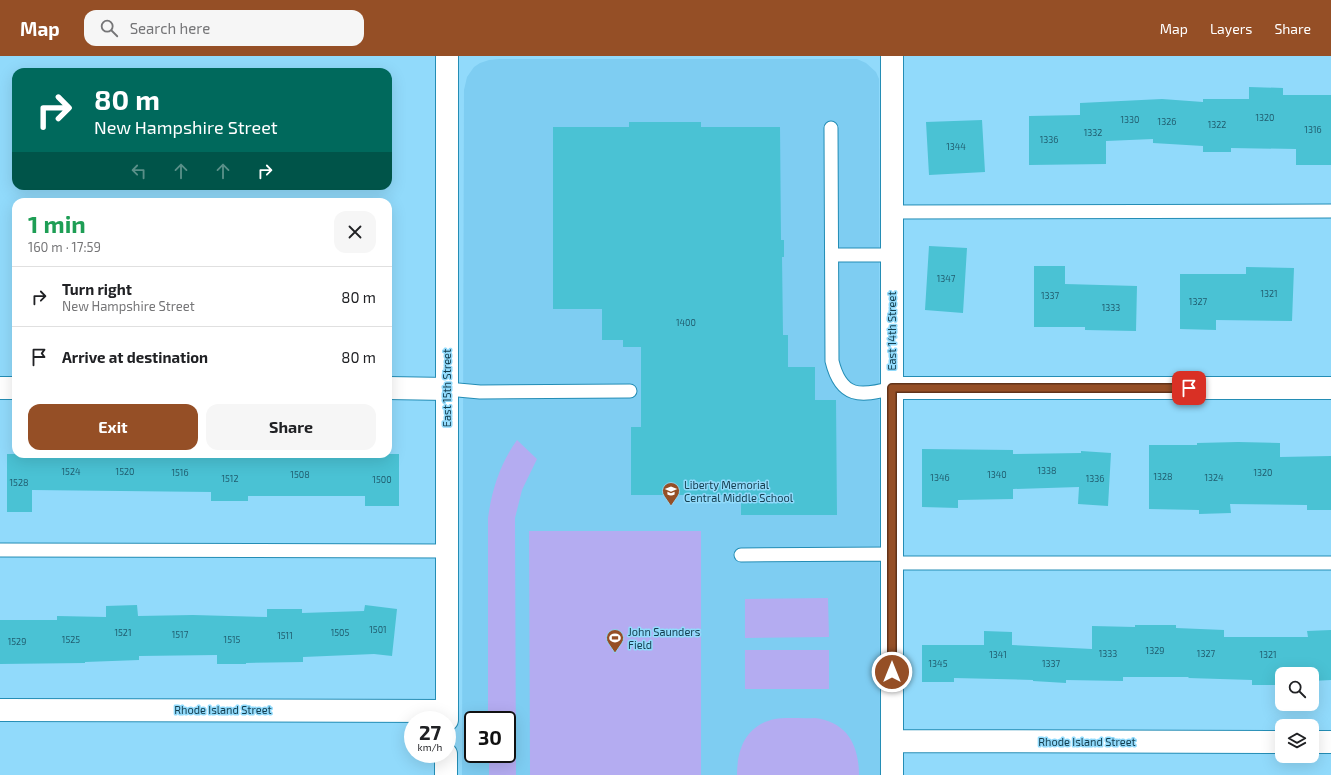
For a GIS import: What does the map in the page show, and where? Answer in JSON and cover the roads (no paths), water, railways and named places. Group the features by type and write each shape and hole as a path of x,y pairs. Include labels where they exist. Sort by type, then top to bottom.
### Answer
{"street":[{"name":"East 15th Street","path":"446,711 448,56"},
{"name":"East 14th Street","path":"892,56 892,775"},
{"path":"0,388 12,388"},
{"path":"392,388 447,388"},
{"path":"892,388 1331,388"},
{"name":"Rhode Island Street","path":"0,710 404,715"},
{"name":"Rhode Island Street","path":"892,741 1275,742"},
{"path":"1319,742 1331,742"},
{"path":"446,763 446,775"}],"lane":[{"path":"831,128 832,361 835,374 842,384 852,392 872,394 892,388"},
{"path":"891,212 1331,211"},
{"path":"832,255 891,254"},
{"path":"447,388 480,392 630,391"},
{"path":"0,550 446,551"},
{"path":"740,555 1331,563"}],"place":[{"name":"Liberty Memorial Central Middle School","path":"671,506"},
{"name":"John Saunders Field","path":"615,653"}]}
